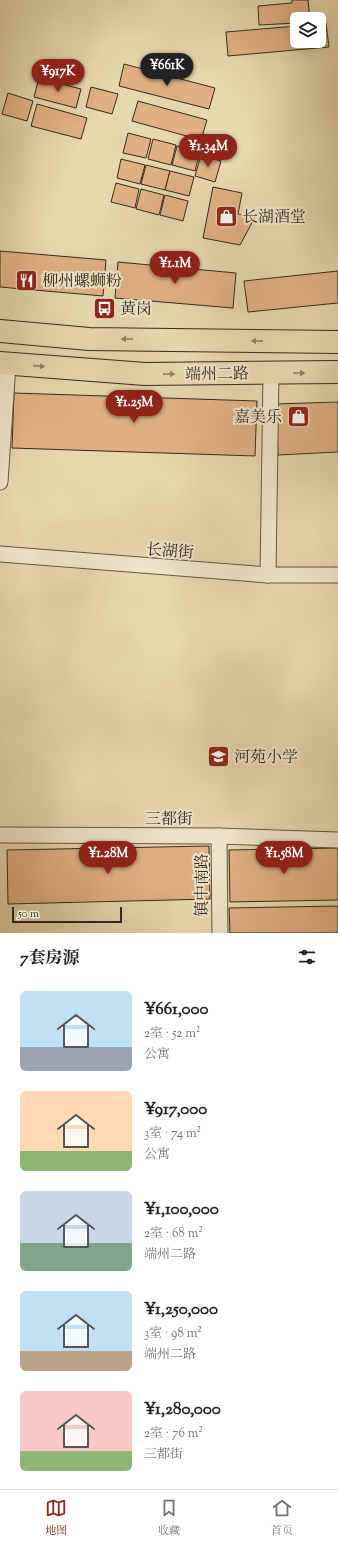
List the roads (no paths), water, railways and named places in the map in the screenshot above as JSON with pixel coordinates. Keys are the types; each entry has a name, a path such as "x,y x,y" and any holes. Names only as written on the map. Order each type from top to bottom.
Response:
{"main road":[{"name":"端州二路","path":"0,331 89,339 338,342"},
{"name":"端州二路","path":"4,363 145,374 338,372"}],"street":[{"path":"0,482 4,363"},
{"path":"268,575 271,373"},
{"name":"长湖街","path":"0,554 268,575 338,575"},
{"name":"三都街","path":"0,835 219,836 338,840"},
{"name":"镇中南路","path":"219,836 220,933"}],"place":[{"name":"长湖酒堂","path":"227,216"},
{"name":"柳州螺蛳粉","path":"27,280"},
{"name":"黄岗","path":"105,308"},
{"name":"嘉美乐","path":"298,416"},
{"name":"河苑小学","path":"219,756"}]}
